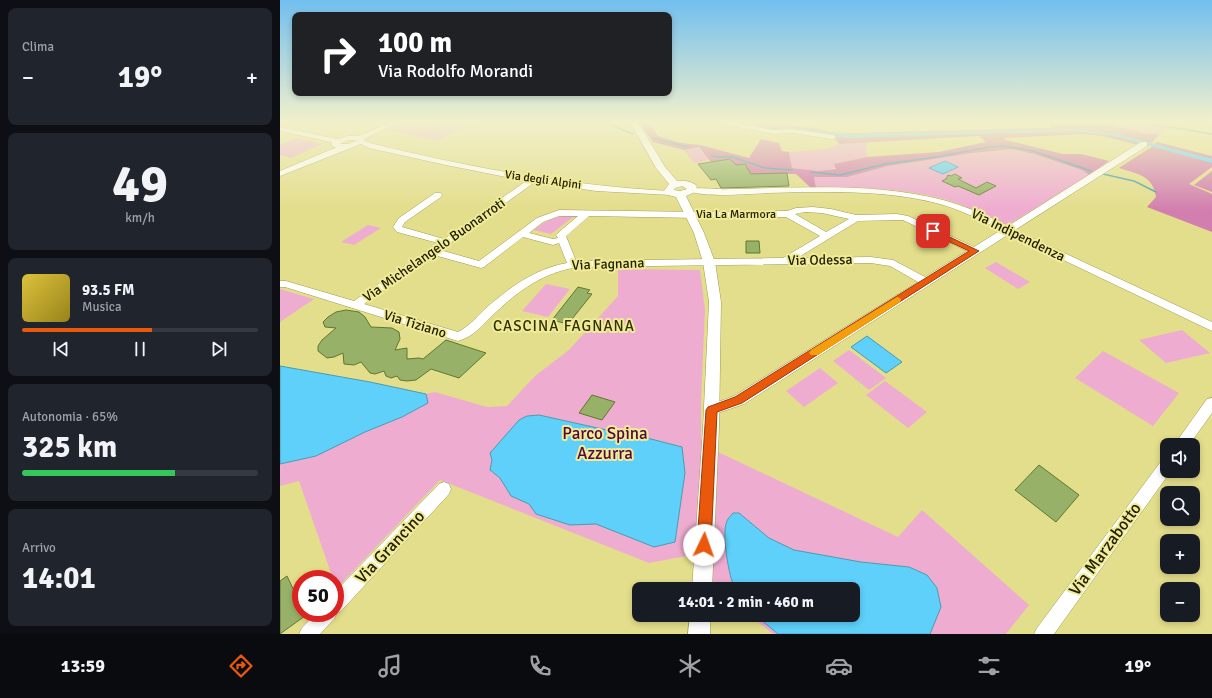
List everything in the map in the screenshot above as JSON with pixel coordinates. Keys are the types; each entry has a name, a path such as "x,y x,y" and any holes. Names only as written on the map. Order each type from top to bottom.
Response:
{"main road":[{"path":"652,152 699,233 709,262 715,302 712,410 702,582"},
{"path":"674,189 688,193 692,190"},
{"path":"699,634 700,622"}],"street":[{"path":"280,170 323,152"},
{"path":"280,174 326,152"},
{"name":"Via degli Alpini","path":"398,152 533,180 570,185 645,190 674,189"},
{"path":"712,410 739,400 1132,152"},
{"name":"Via Michelangelo Buonarroti","path":"355,306 533,180"},
{"name":"Via Indipendenza","path":"692,190 859,189 896,192 932,199 953,205 1008,230 1212,327"},
{"path":"438,195 402,220 397,227 400,230 445,242"},
{"path":"788,214 800,210 819,210 856,218 901,217 975,251"},
{"name":"Via La Marmora","path":"522,234 540,220 559,213 788,214 826,236"},
{"path":"572,264 561,235 587,213"},
{"path":"787,260 856,218"},
{"path":"431,251 481,265 522,234 553,242 562,240"},
{"name":"Via Odessa","path":"709,262 879,260 893,263 926,282"},
{"name":"Via Fagnana","path":"458,337 470,330 507,295 527,280 544,272 572,264 709,262"},
{"name":"Via Tiziano","path":"280,284 286,284 458,337"},
{"path":"1187,438 1212,404"},
{"name":"Via Marzabotto","path":"1043,634 1160,475"},
{"name":"Via Grancino","path":"344,595 444,489"},
{"path":"308,634 319,622"}],"green space":[{"path":"280,152 305,152 291,158 280,155"},
{"path":"685,152 703,152 710,160 694,163"},
{"path":"789,152 867,152 867,157 834,164 837,168 818,171 792,168"},
{"path":"1023,152 1082,170 1089,175 1008,225 995,221 957,203 922,194 870,188 816,188 814,177 847,177 888,166 973,153"},
{"path":"578,216 576,218 573,217 551,234 534,230 554,218"},
{"path":"368,225 381,228 354,245 341,242"},
{"path":"996,262 1030,282 1018,289 985,268"},
{"name":"Parco Spina Azzurra","path":"618,269 700,270 705,310 701,400 701,439 720,453 898,537 922,510 1029,605 1006,634 773,634 758,622 860,622 860,582 714,582 692,555 649,563 440,480 344,581 344,570 330,570 299,481 280,486 280,367 426,394 435,392 487,407 507,406 535,376 569,350 618,296"},
{"path":"546,284 570,289 548,317 522,311"},
{"path":"280,289 314,299 280,322"},
{"path":"1182,330 1210,353 1166,363 1139,340"},
{"path":"849,350 886,378 869,390 833,361"},
{"path":"1103,351 1179,393 1153,426 1075,378"},
{"path":"820,368 838,383 804,407 786,391"},
{"path":"885,381 927,412 908,428 866,395"}],"shaded area":[{"path":"703,152 725,152 749,158 753,152 789,152 792,168 818,171 836,169 834,164 867,157 941,152 987,152 888,166 847,177 814,177 816,188 811,188 796,174 751,174 736,165 730,159 711,162"},
{"path":"1023,152 1053,152 1063,154 1081,154 1109,161 1089,175 1082,170"},
{"path":"1144,152 1195,152 1212,156 1212,167 1189,184 1212,194 1212,232 1147,207 1156,197 1151,184 1143,176 1119,168"},
{"path":"1212,171 1212,192 1194,185"}],"water":[{"path":"945,161 958,167 943,174 929,168"},
{"path":"867,336 902,362 886,373 851,347"},
{"path":"280,366 370,382 426,394 428,403 402,417 365,432 316,456 280,464"},
{"path":"539,415 611,431 620,431 682,447 685,473 675,542 654,547 596,524 570,525 536,514 529,504 511,496 500,478 490,470 492,460 490,453 519,420 527,416"},
{"path":"733,513 739,513 769,538 794,550 861,562 909,567 927,575 937,588 941,607 930,634 778,634 763,622 860,622 860,582 733,582 728,566 725,544 725,527 728,519"}],"building":[{"path":"730,159 736,165 745,164 751,174 787,173 789,186 721,188 716,179 711,180 698,164"},
{"path":"955,174 962,178 958,179 976,188 987,182 996,186 979,195 942,181 946,179 948,175 951,176"},
{"path":"746,241 759,241 760,253 746,253"},
{"path":"578,287 590,290 587,293 592,294 572,319 568,318 564,323 552,320"},
{"path":"346,310 359,312 365,317 371,327 392,328 399,332 400,339 395,350 407,348 407,359 423,359 446,340 486,353 459,378 431,369 416,380 407,381 400,380 397,376 391,378 386,376 384,371 375,374 370,373 361,362 354,365 344,364 343,353 327,358 318,351 318,346 322,340 336,328 325,327 323,322 336,312"},
{"path":"592,395 615,402 602,420 579,413"},
{"path":"1039,465 1079,495 1056,522 1015,490"},
{"path":"287,576 292,587 292,622 297,622 280,634 280,581"}],"waterway":[{"path":"811,172 840,175 885,164 965,152"},
{"path":"1035,152 1091,171"},
{"path":"1177,152 1212,161"},
{"path":"711,155 717,157 732,157 765,168 792,170"},
{"path":"1103,174 1134,181 1156,192"}],"slow traffic":[{"path":"814,353 897,300"}],"district":[{"name":"CASCINA FAGNANA","path":"564,326"}],"route":[{"path":"704,545 712,410 739,400 975,251 933,231"}]}
